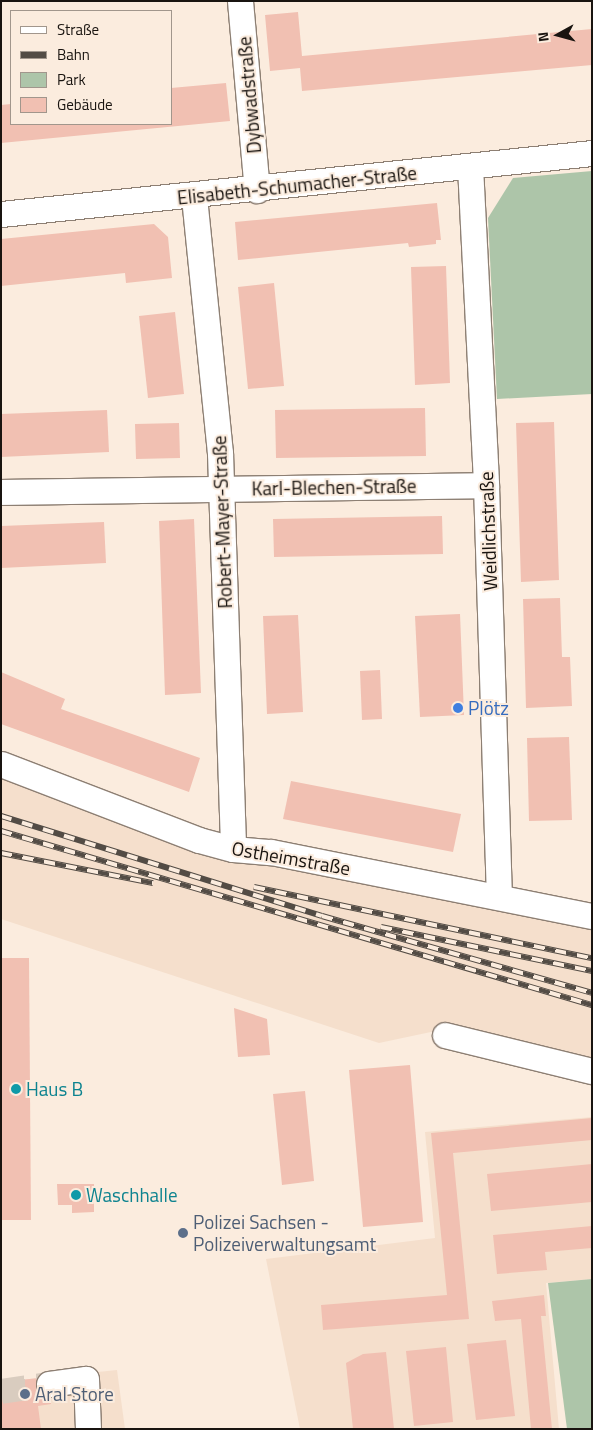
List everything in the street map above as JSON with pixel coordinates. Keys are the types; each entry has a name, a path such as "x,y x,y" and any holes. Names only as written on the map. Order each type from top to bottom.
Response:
{"street":[{"name":"Dybwadstraße","path":"240,1 257,190"},
{"name":"Elisabeth-Schumacher-Straße","path":"1,214 194,197 592,153"},
{"name":"Weidlichstraße","path":"470,166 486,485 498,897"},
{"name":"Robert-Mayer-Straße","path":"194,197 217,408 233,849"},
{"name":"Karl-Blechen-Straße","path":"1,492 486,485"},
{"name":"Ostheimstraße","path":"1,764 199,840 233,849 271,852 592,916"},
{"path":"445,1035 592,1071"},
{"path":"49,1384 86,1379 88,1429"}],"shaded area":[{"path":"1,778 185,847 226,858 592,928 592,1064 445,1029 379,1043 1,919"},
{"path":"592,1117 592,1279 546,1283 559,1429 300,1429 266,1259 435,1238 425,1132"},
{"path":"117,1370 125,1429 1,1429 1,1382"}],"green space":[{"path":"592,171 592,394 497,399 488,218 513,178"},
{"path":"592,1279 592,1429 567,1429 548,1283"}],"building":[{"path":"298,12 302,56 592,29 592,65 302,91 300,68 270,71 265,15"},
{"path":"226,83 230,121 1,143 1,105 10,104 10,125 172,125 172,88"},
{"path":"437,203 441,240 436,240 436,244 409,247 408,243 238,260 235,222"},
{"path":"154,224 168,237 172,278 126,283 125,273 1,286 1,239"},
{"path":"446,266 450,383 415,385 411,267"},
{"path":"274,283 284,386 248,389 238,287"},
{"path":"175,312 184,394 148,398 139,316"},
{"path":"425,408 426,456 276,458 275,410"},
{"path":"107,410 109,452 1,457 1,414"},
{"path":"554,422 559,580 521,582 516,423"},
{"path":"179,423 180,458 136,459 135,424"},
{"path":"442,516 443,554 274,557 273,519"},
{"path":"194,519 201,693 165,695 159,521"},
{"path":"104,522 106,563 1,568 1,526"},
{"path":"560,598 562,657 570,657 572,706 526,708 523,599"},
{"path":"460,614 464,715 420,717 415,616"},
{"path":"298,615 303,712 267,714 263,616"},
{"path":"380,670 382,719 362,720 360,671"},
{"path":"1,672 65,699 61,709 200,758 189,792 1,724"},
{"path":"569,737 572,820 529,821 527,738"},
{"path":"291,781 461,814 453,852 283,819"},
{"name":"Haus B","path":"1,958 29,958 31,1220 1,1220"},
{"path":"234,1008 267,1019 270,1055 238,1057"},
{"path":"410,1065 423,1222 363,1227 349,1070"},
{"path":"305,1091 314,1181 282,1185 273,1094"},
{"path":"592,1118 592,1140 453,1153 469,1319 323,1330 321,1305 447,1295 431,1133"},
{"path":"592,1164 592,1202 491,1211 487,1174"},
{"name":"Waschhalle","path":"57,1184 94,1184 94,1212 72,1213 72,1205 58,1205"},
{"path":"592,1226 592,1248 545,1252 547,1270 497,1274 493,1235"},
{"path":"544,1295 546,1316 541,1316 552,1429 531,1429 521,1319 495,1321 492,1301"},
{"path":"506,1340 515,1416 476,1420 467,1344"},
{"path":"446,1347 453,1422 414,1426 406,1351"},
{"path":"386,1352 394,1429 353,1429 346,1363 363,1354"},
{"name":"Aral Store","path":"48,1377 51,1404 38,1406 41,1429 1,1429 1,1382"}],"tunnel":[{"path":"1,1391 49,1384"}],"railway":[{"path":"1,816 322,916 592,993"},
{"path":"1,831 592,1005"},
{"path":"1,853 153,883"},
{"path":"254,887 592,958"},
{"path":"381,927 592,971"}],"place":[{"name":"Plötz","path":"458,708"},
{"name":"Haus B","path":"16,1089"},
{"name":"Waschhalle","path":"76,1195"},
{"name":"Polizei Sachsen - Polizeiverwaltungsamt","path":"183,1233"},
{"name":"Aral Store","path":"25,1394"}]}
